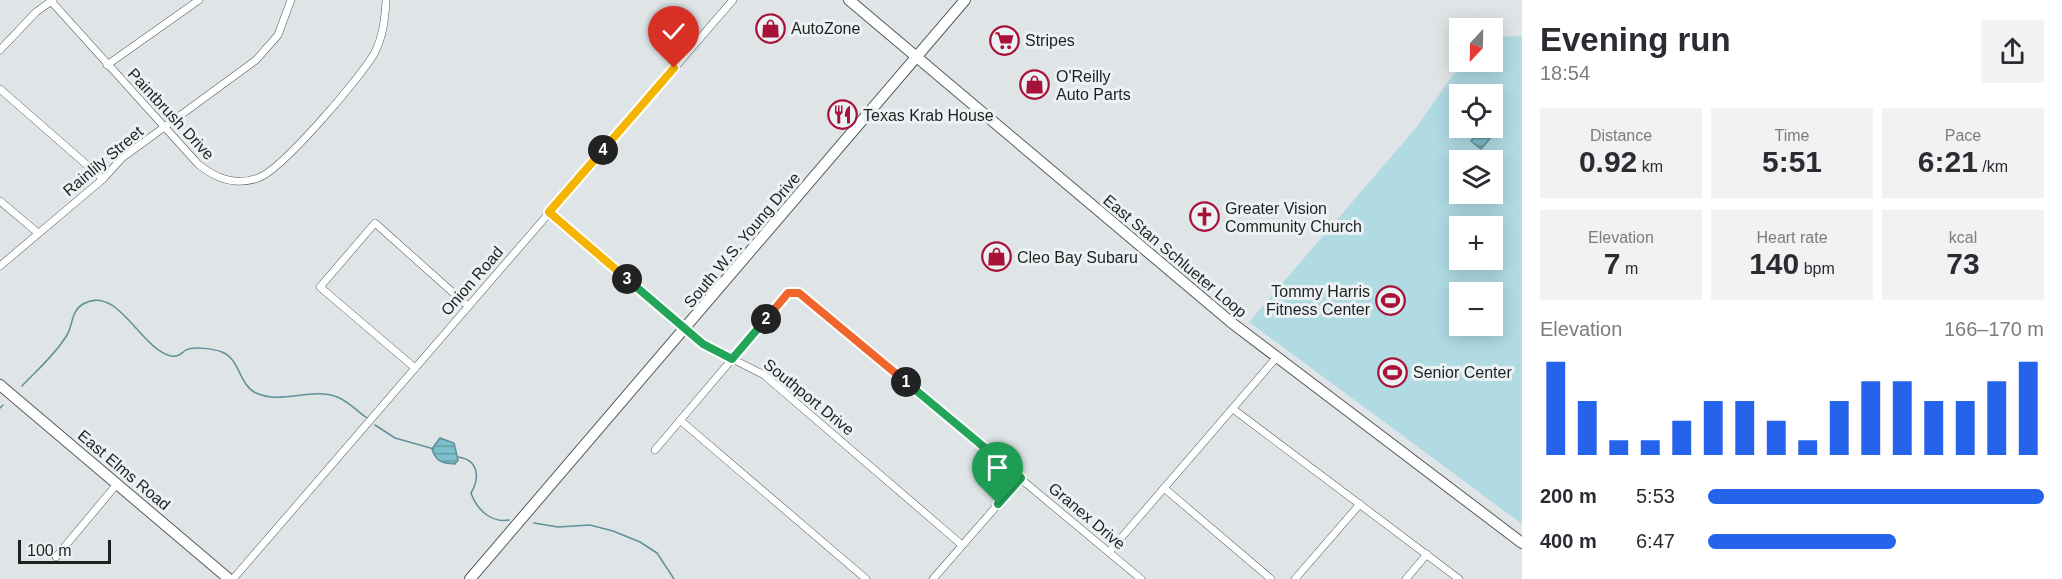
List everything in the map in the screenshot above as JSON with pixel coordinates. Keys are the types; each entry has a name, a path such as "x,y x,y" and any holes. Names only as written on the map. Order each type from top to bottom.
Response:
{"main road":[{"name":"East Stan Schlueter Loop","path":"849,0 1151,256 1276,358 1522,543"},
{"name":"South W.S. Young Drive","path":"470,579 686,330 965,0"},
{"name":"East Elms Road","path":"0,385 231,579"}],"street":[{"path":"0,50 25,22 51,0"},
{"name":"Paintbrush Drive","path":"51,0 164,129 198,164 223,179 247,181 273,170 312,129 374,54 383,31 386,0"},
{"path":"107,65 199,0"},
{"name":"Rainlily Street","path":"0,266 103,179 122,158 256,60 278,35 291,0"},
{"name":"Onion Road","path":"231,579 732,0"},
{"path":"0,89 103,179"},
{"path":"0,201 38,233"},
{"name":"Southport Drive","path":"549,212 686,330 710,348 764,375 962,545"},
{"path":"415,368 320,287 375,223 468,306"},
{"name":"Granex Drive","path":"732,359 788,293 795,291 1141,579"},
{"path":"1109,552 1276,358"},
{"path":"655,450 732,359"},
{"path":"1233,409 1460,579"},
{"path":"680,420 866,579"},
{"path":"933,579 1021,478"},
{"path":"56,557 117,484"},
{"path":"1164,488 1271,579"},
{"path":"1295,579 1360,504"},
{"path":"1406,579 1427,554"}],"shaded area":[{"path":"1522,36 1522,524 1249,322 1415,129 1456,72 1503,72 1503,37"},
{"path":"1474,138 1491,138 1481,149 1471,141"},
{"path":"440,438 454,443 458,460 455,464 443,462 435,457 432,449"}],"waterway":[{"path":"22,386 62,342 79,307 96,300 107,303 118,310 159,351 171,356 178,356 194,348 222,352 233,360 246,384 256,393 276,397 327,394 345,401 367,418"},
{"path":"0,408 3,405"},
{"path":"375,425 395,438 434,449"},
{"path":"458,457 470,462 476,470 476,481 471,493 481,510 496,519 509,520"},
{"path":"534,523 558,527 590,525 613,531 640,542 657,553 674,579"}],"place":[{"name":"AutoZone","path":"770,28"},
{"name":"Stripes","path":"1004,40"},
{"name":"O'Reilly Auto Parts","path":"1035,85"},
{"name":"Texas Krab House","path":"842,115"},
{"name":"Greater Vision Community Church","path":"1204,217"},
{"name":"Cleo Bay Subaru","path":"996,257"},
{"name":"Tommy Harris Fitness Center","path":"1391,300"},
{"name":"Senior Center","path":"1392,372"}],"route":[{"path":"674,68 549,212 703,344 732,359 788,293 795,291 799,293 1021,478 998,504"}]}
